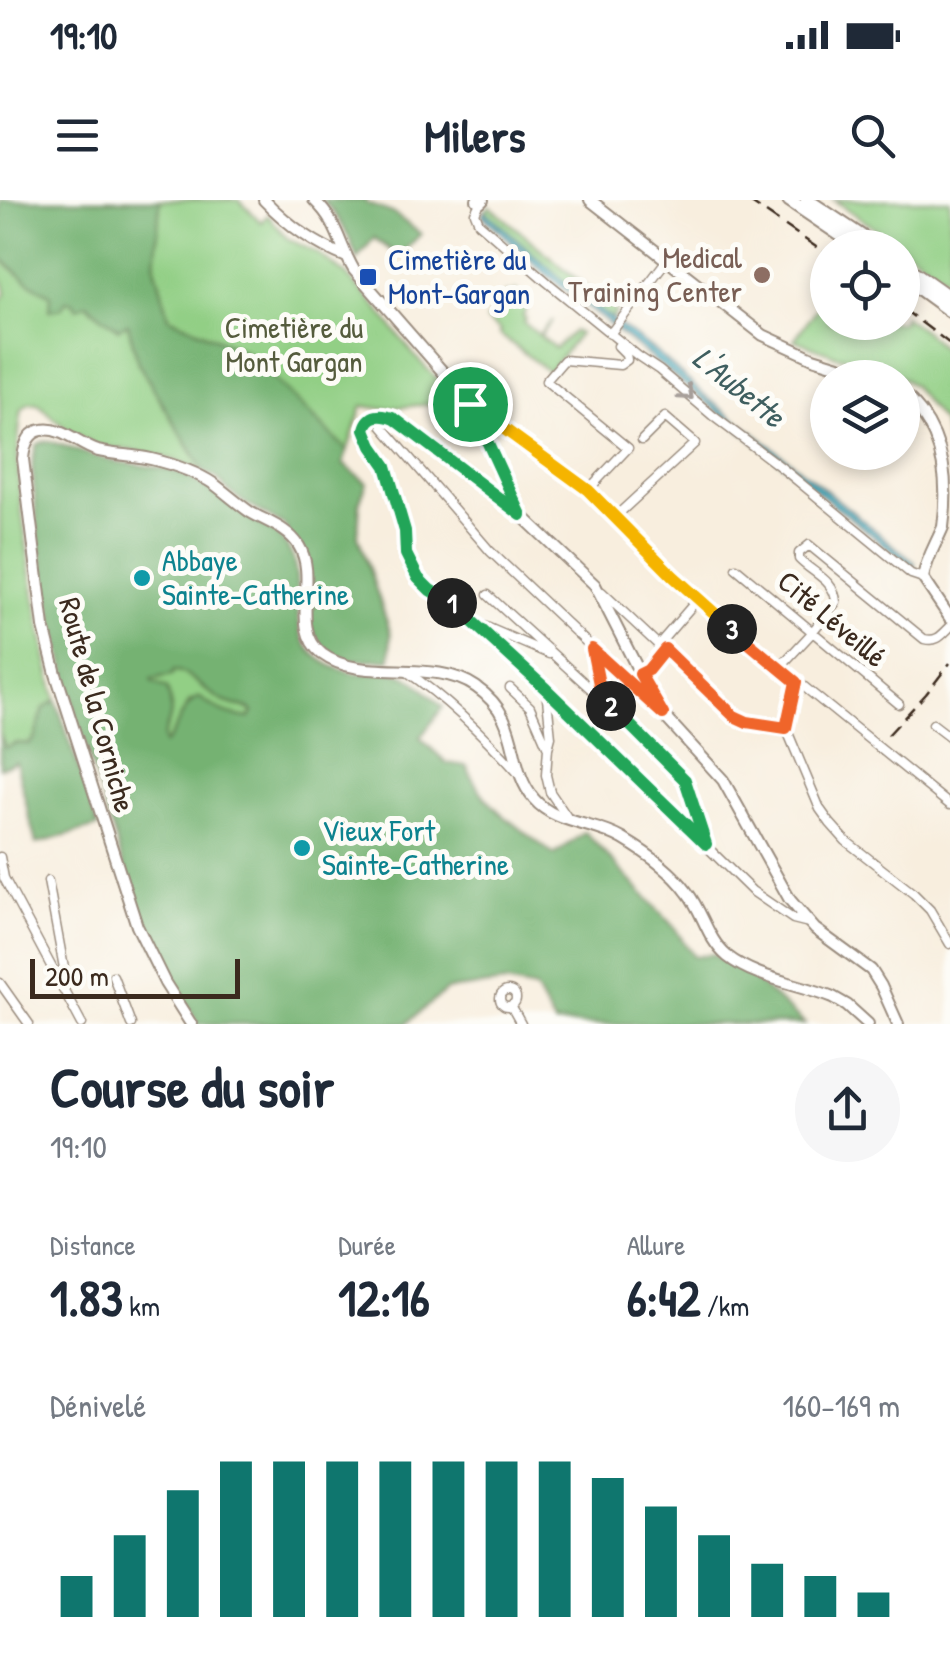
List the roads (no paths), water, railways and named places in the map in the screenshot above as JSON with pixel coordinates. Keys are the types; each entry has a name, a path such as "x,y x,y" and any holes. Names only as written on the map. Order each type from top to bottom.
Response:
{"highway":[{"path":"778,200 798,214 812,216"},
{"path":"790,200 833,230"},
{"path":"807,200 852,230"},
{"path":"920,277 950,298"},
{"path":"920,289 950,311"}],"street":[{"path":"264,200 291,225 327,250 346,257"},
{"path":"314,200 332,220 354,270 470,404 588,490 697,600 950,805"},
{"path":"590,200 763,335 820,360"},
{"path":"479,204 479,223 509,250 615,331 713,416 911,574 924,573"},
{"path":"313,240 328,238 333,232 332,220"},
{"path":"588,490 626,451 626,446 546,381 564,360 624,364 627,357 614,342 615,331 666,261"},
{"path":"470,404 521,515"},
{"path":"920,408 941,442 949,469 947,512 924,573"},
{"path":"380,415 384,426 490,551 663,714 722,780 782,890 809,923 871,970 898,1024"},
{"path":"786,728 734,716 521,515 395,419 380,415 370,418 365,429 386,466 405,531 406,554 418,578 475,622 752,891 792,920 809,923"},
{"path":"616,517 695,442 665,418 642,440"},
{"name":"Route de la Corniche","path":"191,1024 164,983 137,926 56,674 44,626 27,499 23,459 27,440 36,432 49,429 97,450 148,458 205,479 282,529 301,548 306,560 306,616 313,643 324,656 350,666 406,671"},
{"path":"779,668 836,602 830,584 799,559 799,553 809,545 924,639 938,639 950,627"},
{"name":"Cité Léveillé","path":"736,568 899,704"},
{"path":"924,573 950,618"},
{"path":"595,586 663,714"},
{"path":"488,595 685,780 706,844"},
{"path":"640,674 648,670 697,600"},
{"path":"475,622 554,656"},
{"path":"592,649 602,699"},
{"path":"406,671 457,678 488,697 508,726 522,777 538,804 569,820 621,838 671,876 688,893 718,947 733,960 833,997 868,1024"},
{"path":"406,671 442,696 484,734 522,777"},
{"path":"796,682 786,728 810,787 830,823 846,841 930,910 950,944"},
{"path":"510,688 530,707 548,748"},
{"path":"546,689 552,737 546,775 550,792 569,820"},
{"path":"933,724 950,737"},
{"path":"0,857 4,878 82,1024"},
{"path":"48,882 67,984 64,989"},
{"path":"113,976 131,1024"},
{"path":"0,984 29,1024"},
{"path":"512,1006 521,1024"}],"water":[{"path":"485,211 582,297 915,563 913,568 544,272 482,215"}],"railway":[{"path":"747,200 810,243"},
{"path":"920,322 950,344"},
{"path":"888,735 950,663"}],"place":[{"name":"Medical Training Center","path":"762,275"},
{"name":"Cimetière du Mont-Gargan","path":"368,277"},
{"name":"Abbaye Sainte-Catherine","path":"142,578"},
{"name":"Vieux Fort Sainte-Catherine","path":"302,848"}],"park label":[{"name":"Cimetière du Mont Gargan","path":"294,345"}],"water label":[{"name":"L'Aubette","path":"739,387"}]}
